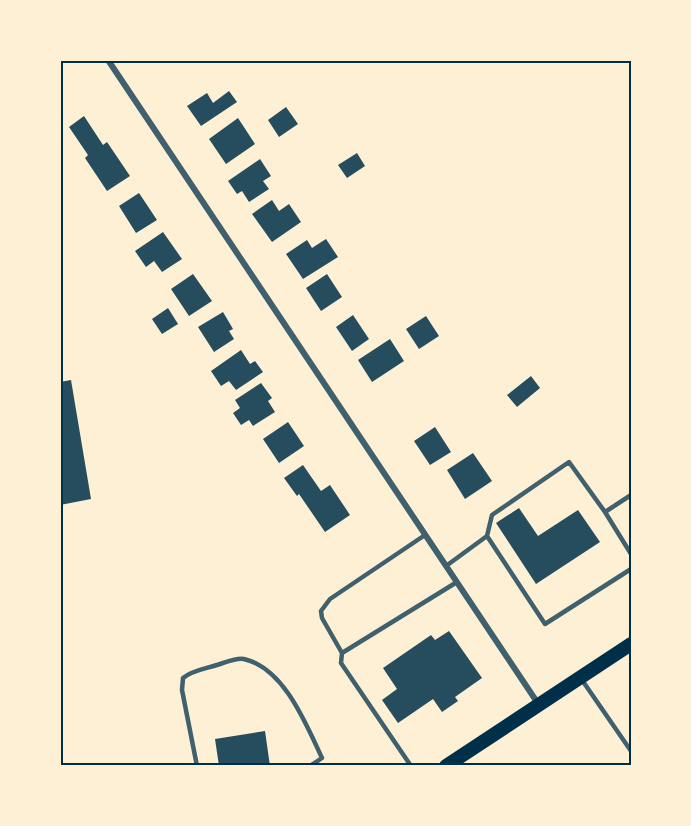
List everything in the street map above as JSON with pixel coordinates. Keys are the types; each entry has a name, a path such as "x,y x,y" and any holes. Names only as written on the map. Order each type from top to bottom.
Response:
{"main road":[{"path":"446,766 631,644"}],"street":[{"path":"108,60 539,705"}],"lane":[{"path":"446,566 487,536 492,515 569,462 605,512 631,554"},
{"path":"605,512 631,495"},
{"path":"411,766 341,663 342,653 322,618 321,611 330,599 425,535"},
{"path":"487,536 546,624 631,569"},
{"path":"342,653 457,582"},
{"path":"197,766 182,690 183,678 190,673 242,658 263,667 286,689 304,719 322,758 310,766"},
{"path":"580,678 631,751"}],"building":[{"path":"229,91 237,102 201,126 187,106 207,93 213,103"},
{"path":"286,107 298,124 279,137 268,120"},
{"path":"84,116 103,145 107,142 130,176 107,191 85,158 88,155 69,127"},
{"path":"238,118 255,144 226,164 209,139"},
{"path":"357,153 365,166 347,178 338,165"},
{"path":"260,159 271,176 263,181 269,189 249,202 242,191 237,194 228,181"},
{"path":"139,193 157,220 136,233 119,206"},
{"path":"272,200 279,211 289,204 301,222 272,242 252,214"},
{"path":"163,232 182,259 162,272 154,261 146,267 135,251"},
{"path":"326,239 338,257 303,279 286,254 307,240 312,248"},
{"path":"193,274 212,301 189,316 171,289"},
{"path":"327,274 342,297 321,311 306,288"},
{"path":"168,308 178,324 162,334 152,319"},
{"path":"223,312 233,329 229,331 234,339 214,352 198,327"},
{"path":"353,315 369,339 352,351 336,327"},
{"path":"426,316 439,336 419,349 406,329"},
{"path":"390,339 404,361 372,382 358,360"},
{"path":"241,350 250,364 255,361 263,372 236,390 229,381 221,386 211,371"},
{"path":"531,376 540,388 517,407 507,395"},
{"path":"71,380 91,499 60,505 60,382"},
{"path":"261,383 272,398 268,401 275,412 253,426 249,420 241,425 233,413 240,408 235,400"},
{"path":"288,422 304,446 279,463 263,439"},
{"path":"435,427 451,452 430,465 414,441"},
{"path":"473,453 492,481 465,499 447,470"},
{"path":"303,465 321,491 330,485 350,515 325,532 299,494 297,496 284,478"},
{"path":"519,508 538,536 578,510 600,542 536,584 496,523"},
{"path":"449,631 482,678 455,697 458,701 442,712 433,699 398,723 382,700 397,689 383,668 431,635 435,640"},
{"path":"265,731 270,766 219,766 215,739"}]}
